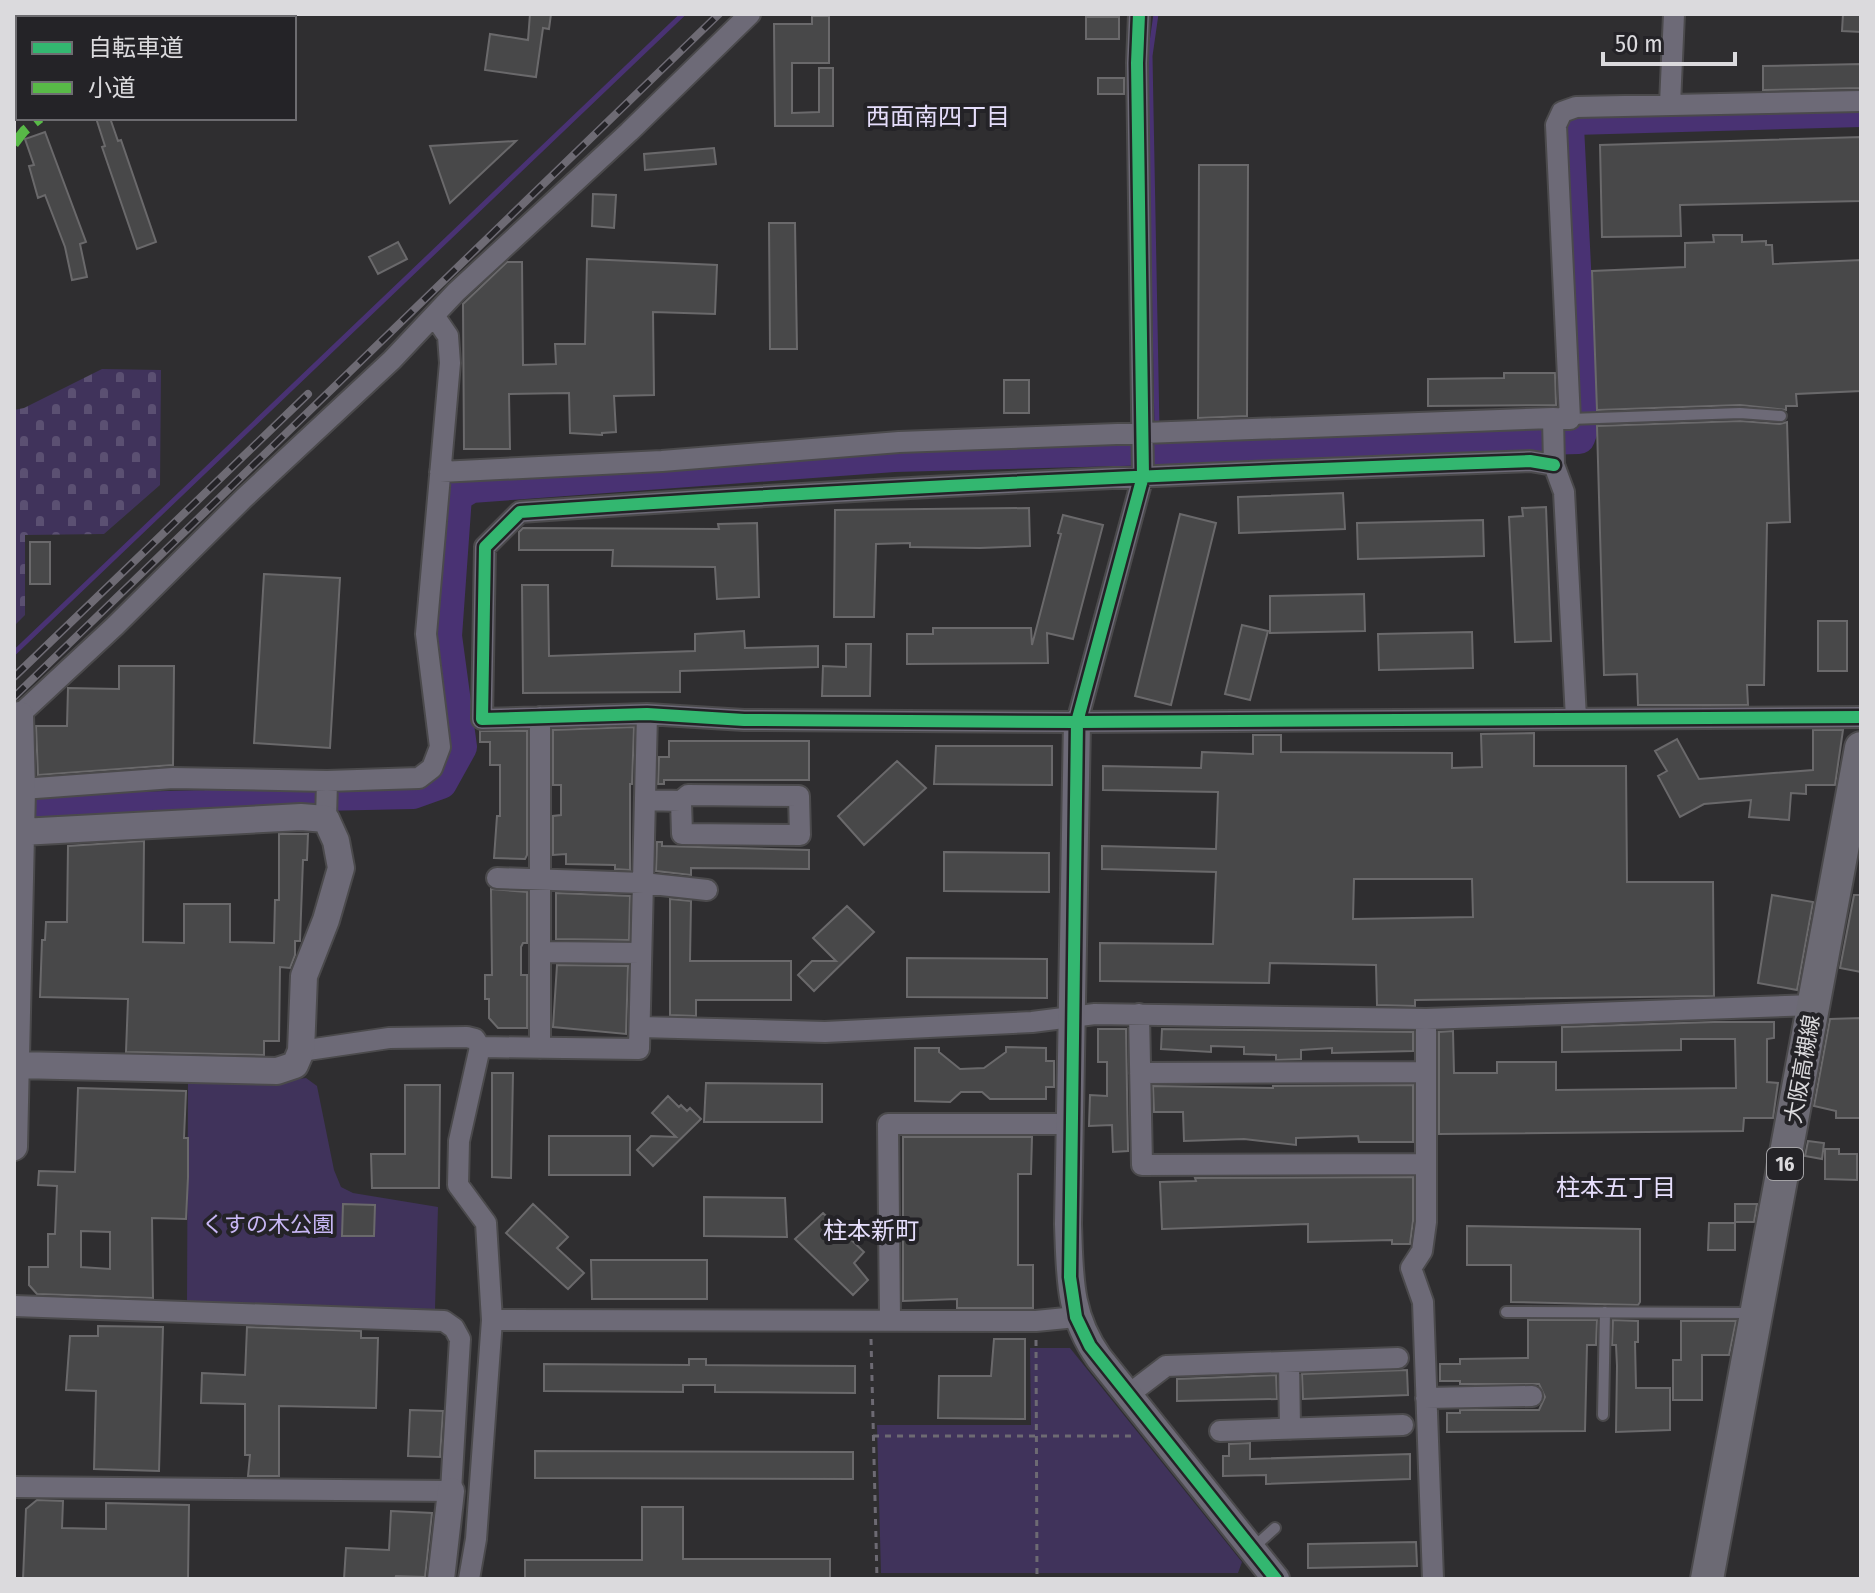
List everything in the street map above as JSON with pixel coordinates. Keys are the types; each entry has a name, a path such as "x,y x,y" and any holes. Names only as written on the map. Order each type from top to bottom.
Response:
{"main road":[{"name":"大阪高槻線","path":"1707,1579 1860,762"}],"street":[{"path":"14,1147 17,832 22,789 17,717 435,317 465,284 629,132 750,14"},
{"path":"1139,14 1137,63 1143,476 1077,722 1070,1277 1076,1317 1090,1346 1275,1579"},
{"path":"1670,104 1674,14"},
{"path":"1576,718 1564,492 1554,465 1561,418 1556,125 1562,112 1576,107 1861,101"},
{"path":"22,789 173,778 327,781 419,778 432,768 440,747 426,634 450,363 448,336 435,317"},
{"path":"440,472 662,461 899,442 1561,418"},
{"path":"1554,465 1516,462 1143,476 710,498 520,512 485,547 482,719 647,714 744,720 1077,722 1861,717"},
{"path":"480,1047 639,1049 647,714"},
{"path":"540,717 540,1048"},
{"path":"17,1065 277,1071 295,1065 301,1051 304,976 326,920 341,868 336,841 326,819 327,781"},
{"path":"645,800 681,801 688,795 799,796 800,835 682,834 681,801"},
{"path":"17,832 301,817 326,819"},
{"path":"497,878 643,883 707,890"},
{"path":"540,952 641,953"},
{"path":"640,1027 825,1032 1073,1018 1095,1014 1426,1019 1814,1005"},
{"path":"1139,1014 1142,1165 1424,1164"},
{"path":"1426,1019 1424,1238 1422,1251 1411,1268 1423,1302 1433,1579"},
{"path":"301,1051 389,1038 467,1037 475,1039 480,1047 459,1141 458,1185 486,1223 492,1320 476,1539 469,1579"},
{"path":"1140,1073 1426,1072"},
{"path":"881,1319 888,1124 1070,1124"},
{"path":"14,1306 444,1321 454,1328 460,1339 451,1491 441,1579"},
{"path":"492,1320 1036,1321 1076,1317"},
{"path":"1128,1395 1166,1366 1398,1358"},
{"path":"1289,1362 1290,1429"},
{"path":"1426,1398 1532,1396"},
{"path":"1220,1431 1403,1425"},
{"path":"14,1487 451,1491"}],"lane":[{"path":"1561,418 1740,413 1781,416"},
{"path":"1506,1312 1758,1313"},
{"path":"1603,1415 1605,1312"},
{"path":"1252,1549 1275,1528"}],"path":[{"path":"877,1579 873,1436 881,1319"},
{"path":"1036,1321 1037,1579"},
{"path":"873,1436 1161,1436"}],"green space":[{"path":"102,369 161,370 160,485 104,534 25,535 25,615 14,626 14,410 24,408"},
{"name":"くすの木公園","path":"306,1078 317,1086 334,1170 341,1187 353,1193 438,1207 435,1309 187,1303 188,1080 276,1082"},
{"path":"1030,1348 1070,1348 1242,1562 1238,1573 881,1573 877,1425 1031,1425"}],"building":[{"path":"530,14 551,14 549,29 543,28 536,77 485,70 490,34 528,40"},
{"path":"1843,14 1861,14 1861,32 1842,31"},
{"path":"812,16 829,16 829,63 792,63 792,113 819,112 819,68 833,68 833,126 775,126 774,24 812,24"},
{"path":"1086,17 1119,17 1119,39 1086,39"},
{"path":"1861,64 1861,88 1763,90 1763,66"},
{"path":"1098,78 1124,78 1124,94 1098,94"},
{"path":"97,120 111,120 118,141 121,140 156,242 137,249 102,147 105,146"},
{"path":"45,132 86,242 80,244 87,277 72,280 65,247 45,195 38,198 29,166 34,165 25,139"},
{"path":"1861,137 1861,201 1680,205 1681,236 1602,237 1600,145"},
{"path":"516,141 450,203 430,146"},
{"path":"714,148 716,164 645,170 644,154"},
{"path":"1199,165 1248,165 1247,416 1198,418"},
{"path":"593,194 616,195 614,228 592,226"},
{"path":"769,223 795,223 797,349 770,349"},
{"path":"1713,235 1742,235 1742,242 1766,241 1766,245 1772,245 1773,264 1861,260 1861,391 1796,394 1797,406 1786,406 1786,410 1740,405 1597,410 1592,271 1685,267 1685,243 1714,242"},
{"path":"398,242 407,259 378,274 369,257"},
{"path":"587,259 717,265 715,314 653,312 654,395 614,396 616,432 602,435 570,433 569,393 509,394 510,449 464,449 463,304 507,262 522,262 523,365 556,364 555,344 585,344"},
{"path":"1504,373 1555,373 1556,405 1428,406 1428,379 1504,378"},
{"path":"1004,380 1029,380 1029,413 1004,413"},
{"path":"1787,422 1790,522 1767,523 1764,685 1747,685 1748,705 1638,705 1637,674 1604,675 1597,426"},
{"path":"1343,493 1345,529 1239,533 1238,497"},
{"path":"1546,507 1551,641 1515,642 1509,517 1523,516 1522,508"},
{"path":"1029,508 1030,546 980,548 876,544 874,617 834,617 835,510"},
{"path":"1180,514 1216,523 1171,705 1135,696"},
{"path":"1063,515 1103,525 1073,639 1047,633 1048,663 907,664 907,634 933,634 933,628 1031,628 1032,645 1061,534 1058,533"},
{"path":"1483,520 1484,556 1358,559 1357,523"},
{"path":"757,523 759,597 717,599 715,567 612,566 613,550 519,550 519,532 523,528 719,529 718,524"},
{"path":"30,542 50,542 50,584 30,584"},
{"path":"264,574 340,578 330,748 254,743"},
{"path":"522,585 548,585 549,656 695,651 695,634 744,631 745,648 818,646 818,667 680,671 680,692 523,693"},
{"path":"1364,594 1365,631 1270,633 1270,596"},
{"path":"1818,621 1847,621 1847,671 1818,671"},
{"path":"1242,625 1268,631 1250,700 1225,694"},
{"path":"1472,632 1473,668 1379,670 1378,634"},
{"path":"846,644 871,644 870,696 822,696 823,666 846,667"},
{"path":"119,666 174,666 173,765 38,775 36,726 67,726 68,688 119,689"},
{"path":"634,727 630,784 630,870 615,869 615,865 566,864 566,854 553,855 553,816 561,815 561,785 553,785 553,730"},
{"path":"1813,730 1843,730 1835,785 1806,785 1806,794 1791,793 1789,820 1749,817 1751,800 1704,804 1680,817 1658,776 1667,771 1655,751 1677,739 1699,779 1813,770"},
{"path":"480,731 527,731 525,859 494,858 497,816 500,816 500,765 490,765 490,742 480,742"},
{"path":"1534,733 1534,766 1626,766 1627,882 1713,882 1714,996 1415,1000 1415,1006 1377,1005 1376,965 1270,963 1269,983 1100,981 1100,943 1213,944 1216,872 1102,869 1102,846 1216,849 1218,792 1103,790 1103,766 1201,768 1202,752 1253,754 1253,735 1281,735 1281,752 1452,753 1452,768 1482,767 1481,734","holes":["1354,879 1472,879 1473,917 1353,919"]},
{"path":"669,741 809,741 809,780 664,780 664,784 658,784 659,757 669,757"},
{"path":"936,746 1052,746 1052,785 934,784"},
{"path":"897,761 926,788 864,845 838,816"},
{"path":"279,834 308,834 307,860 303,860 300,941 295,941 295,955 290,968 280,967 279,1041 264,1041 264,1055 126,1052 128,999 40,997 42,940 45,940 46,922 67,922 68,846 144,841 143,942 184,943 184,904 230,904 230,942 274,943 275,900 279,900"},
{"path":"657,842 662,842 662,846 809,850 809,869 691,868 691,875 656,871"},
{"path":"944,852 1049,853 1049,892 944,891"},
{"path":"491,889 527,892 527,943 521,947 521,975 527,975 527,1028 498,1028 489,1018 485,975 492,975"},
{"path":"556,893 630,896 629,940 556,939"},
{"path":"1772,895 1813,902 1797,990 1758,983"},
{"path":"1854,895 1861,895 1861,972 1840,968"},
{"path":"670,899 691,901 690,961 791,961 791,1000 696,1000 696,1016 670,1015"},
{"path":"847,906 874,932 814,991 798,975 812,961 836,961 813,938"},
{"path":"907,958 1047,959 1047,998 907,997"},
{"path":"557,965 628,966 626,1034 553,1027"},
{"path":"1861,1018 1861,1118 1836,1118 1836,1111 1814,1106 1830,1019"},
{"path":"1774,1022 1774,1038 1767,1039 1767,1082 1778,1083 1773,1118 1744,1118 1743,1131 1439,1134 1439,1032 1453,1031 1454,1073 1497,1073 1497,1062 1556,1062 1556,1090 1736,1088 1735,1039 1681,1039 1681,1050 1562,1052 1562,1027"},
{"path":"1098,1029 1126,1029 1128,1151 1113,1152 1112,1125 1089,1126 1090,1095 1107,1096 1107,1062 1098,1062"},
{"path":"1162,1029 1413,1032 1413,1051 1332,1053 1332,1048 1301,1050 1301,1059 1276,1060 1276,1055 1244,1054 1244,1047 1211,1046 1211,1052 1161,1049"},
{"path":"1006,1047 1046,1048 1046,1061 1054,1061 1054,1087 1046,1087 1046,1099 990,1099 982,1092 961,1092 950,1102 915,1101 915,1048 939,1048 939,1052 960,1069 984,1068 1006,1052"},
{"path":"492,1073 513,1073 511,1178 492,1177"},
{"path":"706,1083 822,1084 822,1122 704,1122"},
{"path":"405,1085 440,1085 439,1188 372,1188 371,1154 405,1154"},
{"path":"1413,1085 1413,1142 1359,1142 1358,1136 1296,1138 1296,1145 1244,1139 1184,1141 1183,1112 1154,1112 1153,1086 1273,1088"},
{"path":"78,1088 186,1091 186,1219 152,1218 153,1298 37,1294 29,1285 29,1267 48,1267 48,1234 55,1234 57,1186 38,1185 39,1171 75,1172","holes":["81,1231 110,1232 110,1269 81,1267"]},
{"path":"668,1096 679,1107 681,1105 687,1111 690,1108 701,1119 653,1166 637,1150 651,1136 676,1137 652,1113"},
{"path":"549,1136 630,1136 630,1175 549,1175"},
{"path":"903,1137 1032,1137 1031,1174 1018,1174 1018,1265 1033,1265 1033,1308 957,1308 957,1299 903,1301"},
{"path":"1808,1141 1824,1143 1822,1159 1805,1156"},
{"path":"1825,1149 1839,1149 1839,1154 1857,1154 1857,1180 1825,1179"},
{"path":"1413,1177 1410,1244 1392,1244 1392,1240 1308,1242 1308,1224 1162,1229 1160,1182 1196,1181 1195,1178"},
{"path":"704,1197 785,1198 787,1237 704,1236"},
{"path":"343,1204 375,1205 374,1236 342,1236"},
{"path":"533,1204 568,1237 557,1248 584,1273 568,1289 506,1233"},
{"path":"1735,1204 1757,1204 1754,1222 1735,1222"},
{"path":"823,1213 864,1252 854,1263 868,1280 853,1295 795,1239"},
{"path":"1709,1223 1735,1223 1735,1250 1708,1250"},
{"path":"1467,1226 1640,1229 1640,1302 1638,1305 1511,1302 1511,1265 1467,1265"},
{"path":"591,1260 707,1260 707,1299 592,1299"},
{"path":"1528,1320 1597,1320 1596,1345 1587,1345 1585,1431 1447,1432 1447,1413 1460,1413 1460,1410 1539,1410 1545,1397 1539,1384 1440,1381 1440,1364 1460,1364 1460,1359 1528,1358"},
{"path":"1613,1320 1638,1321 1636,1388 1670,1388 1670,1430 1616,1432 1617,1366 1616,1345 1612,1345"},
{"path":"1681,1321 1736,1321 1729,1355 1702,1355 1702,1400 1673,1400 1673,1360 1681,1360"},
{"path":"98,1326 163,1327 159,1471 94,1469 96,1391 66,1390 70,1336 98,1336"},
{"path":"247,1327 361,1331 361,1338 378,1338 376,1408 279,1406 279,1476 248,1476 250,1455 245,1455 245,1404 201,1403 202,1373 245,1375"},
{"path":"994,1339 1025,1339 1025,1419 938,1418 939,1376 991,1376"},
{"path":"689,1359 706,1359 706,1365 855,1366 855,1393 715,1392 715,1385 683,1385 683,1392 544,1391 544,1364 689,1365"},
{"path":"1407,1370 1408,1395 1303,1399 1302,1374"},
{"path":"1276,1375 1277,1399 1177,1401 1177,1379"},
{"path":"410,1410 443,1411 440,1457 408,1456"},
{"path":"1250,1443 1250,1459 1410,1454 1410,1479 1266,1484 1266,1475 1223,1476 1223,1456 1229,1456 1229,1444"},
{"path":"535,1451 853,1452 853,1479 535,1478"},
{"path":"37,1500 63,1501 62,1528 106,1529 106,1503 189,1505 188,1579 23,1579 26,1509"},
{"path":"642,1507 683,1507 683,1559 830,1559 830,1579 525,1579 525,1560 642,1560"},
{"path":"391,1511 432,1513 425,1577 344,1579 346,1548 389,1550"},
{"path":"1416,1542 1417,1566 1308,1568 1308,1544"}],"waterway":[{"path":"14,653 683,14"},
{"path":"1156,14 1150,56 1157,429"},
{"path":"14,811 206,806 319,795 413,793 441,783 461,747 446,636 456,496 471,487 894,456 1579,438 1583,427 1568,126 1574,119 1861,111"},
{"path":"1157,439 1157,450"}],"railway":[{"path":"14,697 719,14"},
{"path":"14,677 308,394"}],"marked path":[{"path":"14,144 38,120"}],"cycle path":[{"path":"1139,14 1137,63 1143,476 1077,722 1070,1277 1076,1317 1090,1346 1276,1579"},
{"path":"1554,465 1530,461 1151,476 898,488 520,512 485,547 482,719 647,714 744,720 1077,722 1861,717"}],"district":[{"name":"西面南四丁目","path":"938,117"},
{"name":"柱本五丁目","path":"1616,1188"},
{"name":"柱本新町","path":"871,1231"}]}
